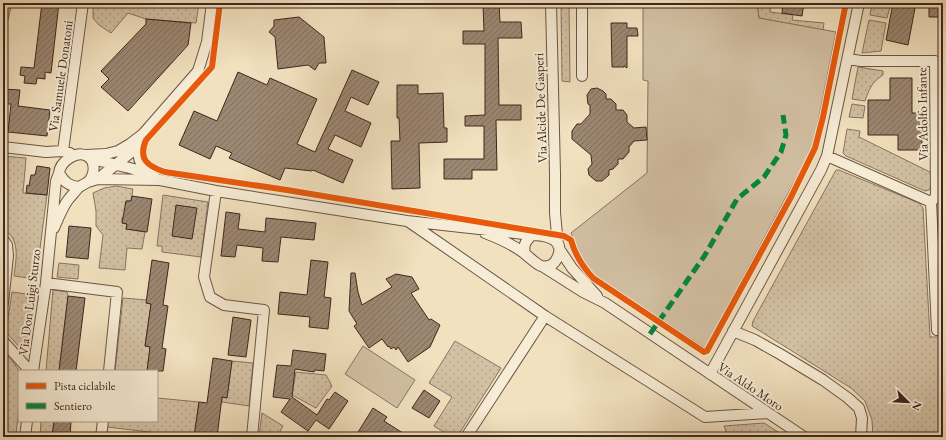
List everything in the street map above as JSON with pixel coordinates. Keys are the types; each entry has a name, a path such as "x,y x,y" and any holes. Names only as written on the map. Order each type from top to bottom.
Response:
{"street":[{"name":"Via Samuele Donatoni","path":"63,152 83,3"},
{"path":"46,152 59,161 60,169 66,184 79,187 93,181 130,153 198,71 207,42 212,3"},
{"name":"Via Alcide De Gasperi","path":"551,3 555,213 559,247"},
{"path":"582,3 582,76"},
{"path":"710,374 821,170 827,156 859,3"},
{"name":"Via Adolfo Infante","path":"848,59 861,61 935,61 936,197 931,202 937,330"},
{"path":"60,169 67,160 118,151 141,138"},
{"path":"141,138 138,156 142,165 150,174"},
{"path":"3,147 46,152 63,152 150,174 160,180"},
{"path":"827,156 931,202"},
{"path":"86,157 94,168 93,181"},
{"name":"Via Don Luigi Sturzo","path":"33,370 46,283 56,181 60,169"},
{"path":"93,181 160,180 216,191 407,221 475,230 537,235 554,240 559,247 559,256 554,263 548,266 542,266 525,253 505,241 475,230"},
{"name":"Via Don Luigi Sturzo","path":"50,237 68,201 79,187"},
{"path":"216,191 204,276 210,298 224,305 264,310 252,437"},
{"name":"Via Alcide De Gasperi","path":"537,235 549,227 555,213"},
{"path":"407,221 545,316 705,417 766,413"},
{"path":"525,253 524,246 526,240 537,235"},
{"path":"3,239 7,245 8,256 3,303"},
{"name":"Via Aldo Moro","path":"559,247 572,268 604,303"},
{"name":"Via Aldo Moro","path":"542,266 583,292 604,303 766,413 804,437"},
{"path":"46,283 117,292 109,370"},
{"path":"466,437 545,316"},
{"path":"733,331 755,340 780,354 823,380 848,398 859,408 862,418 861,437"},
{"path":"3,341 29,370"},
{"path":"25,437 27,422"},
{"path":"102,437 103,422"}],"shaded area":[{"path":"3,3 12,3 8,20 3,19"},
{"path":"93,3 199,3 196,23 146,19 128,13 111,33 99,25 93,18"},
{"path":"561,3 569,3 570,82 562,81"},
{"path":"643,3 757,3 759,18 836,32 813,147 705,348 595,276 582,260 571,233 647,173 648,81 643,80"},
{"path":"757,3 771,3 770,12 793,15 792,20 824,23 823,30 759,18"},
{"path":"872,3 890,7 887,18 870,15"},
{"path":"869,20 886,23 881,51 862,53"},
{"path":"858,67 883,71 883,75 871,86 865,101 852,99"},
{"path":"852,104 865,106 863,118 849,117"},
{"path":"847,129 860,131 859,137 930,172 932,184 929,190 925,191 846,156 843,153"},
{"path":"3,156 26,158 23,193 47,195 36,279 14,276 16,256 15,244 9,233 3,229"},
{"path":"836,170 919,203 923,208 930,337 943,337 943,437 873,437 872,420 865,401 851,388 752,326 753,321"},
{"path":"116,186 133,189 131,201 126,201 125,205 129,205 127,219 122,218 122,223 127,224 126,229 145,232 142,249 127,248 125,270 99,268 103,235 96,226 96,211 93,193 104,188"},
{"path":"163,195 208,202 201,257 162,252 162,246 157,246"},
{"path":"59,263 79,265 78,279 57,277"},
{"path":"53,290 67,292 68,296 59,370 46,370"},
{"path":"12,292 34,295 27,345 24,349 21,349 6,332"},
{"path":"123,298 147,300 147,303 151,304 145,346 150,347 147,370 115,370"},
{"path":"455,341 501,368 457,437 452,437 434,426 452,397 429,383"},
{"path":"363,346 415,380 397,408 345,374"},
{"path":"3,351 18,370 16,437 3,437"},
{"path":"232,361 253,363 249,406 222,402 222,397 227,398"},
{"path":"296,372 326,375 332,386 316,408 292,395"},
{"path":"158,398 199,402 194,437 166,437 166,434 107,427 108,422 158,422"},
{"path":"262,413 283,426 277,437 259,437"},
{"path":"41,422 54,422 52,437 40,437"},
{"path":"764,423 786,437 728,437 724,426"}],"building":[{"path":"42,3 59,3 51,73 45,72 45,79 37,78 36,84 24,83 25,76 20,75 21,67 34,68"},
{"path":"483,3 499,3 500,22 521,22 522,38 498,38 499,105 521,105 521,120 496,120 497,170 472,170 472,179 444,179 444,159 484,159 484,126 465,126 465,116 485,115 485,44 463,44 463,31 484,31"},
{"path":"783,3 804,3 802,16 782,13"},
{"path":"893,3 916,3 908,45 886,40"},
{"path":"929,3 943,3 943,17 929,17"},
{"path":"299,17 324,37 326,63 319,63 315,70 308,65 278,69 275,37 269,32 274,26 274,20"},
{"path":"146,19 191,23 188,45 128,111 101,87 109,79 101,71 146,24"},
{"path":"611,23 627,23 627,28 637,28 638,36 627,36 627,68 624,66 612,67"},
{"path":"352,70 379,82 368,105 351,97 345,111 371,123 361,147 335,135 328,149 353,160 343,183 313,170 285,168 280,180 229,158 232,153 216,146 210,159 179,145 194,111 217,121 238,72 267,85 270,78 317,99 297,144 315,152"},
{"path":"890,78 912,78 912,113 922,113 922,150 898,150 898,135 868,135 868,100 890,100"},
{"path":"397,85 418,85 418,94 443,93 444,128 447,128 447,142 419,143 420,188 392,189 391,141 400,141 399,118 397,118"},
{"path":"597,88 606,94 606,99 611,99 616,104 616,110 623,110 627,115 627,122 634,128 646,127 647,140 634,141 629,147 629,152 623,159 618,159 618,164 613,169 609,170 609,175 602,181 596,181 589,175 588,169 592,164 591,155 572,139 572,131 577,124 581,124 590,114 590,105 588,104 587,95 591,89"},
{"path":"3,89 20,90 18,106 50,110 47,136 8,132 11,104 3,104"},
{"path":"37,166 50,168 47,195 26,193 31,175 35,175"},
{"path":"132,196 152,199 147,232 126,229 127,224 122,223 126,201 131,201"},
{"path":"176,205 197,208 192,239 172,236"},
{"path":"226,212 240,214 238,229 265,232 266,218 316,223 314,240 281,237 278,262 262,261 263,248 237,245 235,257 221,256"},
{"path":"69,226 91,228 88,259 66,257"},
{"path":"152,260 169,263 163,305 168,306 162,348 166,349 163,371 147,370 150,347 145,346 151,304 146,303"},
{"path":"311,260 328,262 324,297 331,298 328,329 309,327 310,317 278,314 280,292 307,295"},
{"path":"351,273 355,273 362,305 392,287 386,279 396,274 412,277 419,289 411,293 429,320 431,319 440,325 430,347 408,362 398,347 396,350 394,347 391,349 382,339 369,348 354,326 357,324 349,311"},
{"path":"68,296 85,298 76,370 59,370"},
{"path":"233,317 251,320 246,357 228,355"},
{"path":"293,350 326,354 324,371 315,370 314,372 295,369 292,397 317,415 327,399 329,400 335,392 348,401 329,429 316,420 308,431 281,412 290,399 273,397 277,365 291,366"},
{"path":"213,358 232,361 227,398 222,397 217,437 194,437 199,402 207,403"},
{"path":"424,390 440,401 429,418 412,408"},
{"path":"373,408 387,417 384,421 409,437 379,437 374,434 372,437 355,437"},
{"path":"54,422 71,422 70,437 52,437"}],"marked path":[{"path":"650,334 705,255 737,199 764,177 781,152 786,135 783,115"}],"cycle path":[{"path":"220,3 212,67 146,140 143,152 144,157 153,167 165,172 287,190 564,236 571,240 579,260 593,278 704,352 707,351 791,197 815,148 823,117 846,3"}]}
